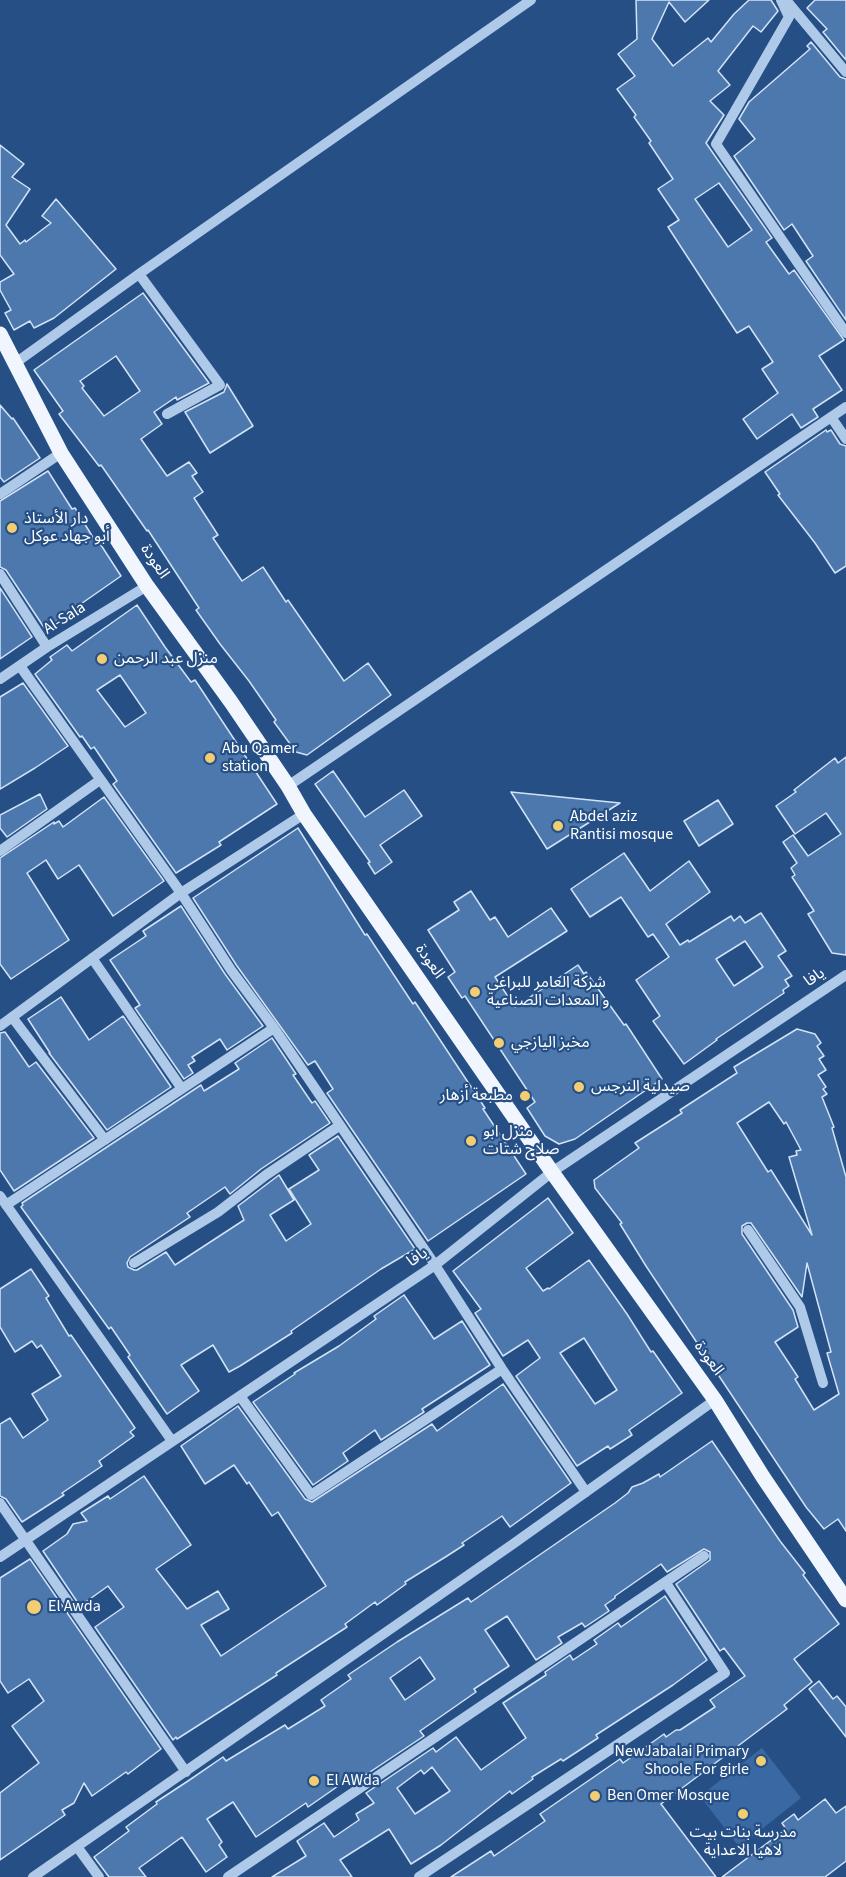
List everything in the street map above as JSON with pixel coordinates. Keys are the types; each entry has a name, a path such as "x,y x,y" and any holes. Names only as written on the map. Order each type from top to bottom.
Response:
{"main road":[{"name":"العودة","path":"0,334 61,453 147,586 231,702 288,786 304,814 552,1172 715,1400 763,1477 846,1600"}],"street":[{"path":"14,364 531,0"},
{"path":"781,0 789,17 716,144 846,333"},
{"path":"786,0 846,72"},
{"path":"139,274 220,385 167,414"},
{"path":"288,786 846,407"},
{"path":"831,417 846,439"},
{"path":"0,494 61,453"},
{"path":"0,574 47,647"},
{"name":"Al-Sala","path":"0,679 47,647 147,586"},
{"path":"20,666 182,893 231,970 274,1028 586,1492"},
{"path":"0,851 100,780"},
{"path":"0,1026 182,893 304,814"},
{"path":"93,958 182,1089"},
{"name":"يافا","path":"0,1557 435,1265 552,1172 846,975"},
{"path":"12,1017 105,1140"},
{"path":"172,1441 3,1201 105,1140 274,1028"},
{"path":"134,1263 218,1212 266,1175 339,1126"},
{"path":"748,1230 800,1307 823,1383"},
{"path":"240,1396 311,1495 502,1370"},
{"path":"33,1877 78,1848 715,1400"},
{"path":"0,1503 186,1772"},
{"path":"228,1877 704,1556"},
{"path":"419,1877 725,1673 666,1582"},
{"path":"78,1848 99,1877"}],"shaded area":[{"path":"762,1748 801,1798 739,1847 700,1796"}],"building":[{"path":"636,0 709,0 685,22 669,2 652,39 673,66 708,38 711,42 749,0 771,0 778,11 761,32 753,26 718,71 730,85 710,101 724,115 706,143 772,238 766,242 789,274 794,270 844,340 819,356 842,390 813,409 818,417 801,428 792,414 757,439 743,419 778,393 762,369 773,362 749,326 737,333 668,227 679,220 658,189 673,179 649,143 651,141 634,117 636,115 617,89 635,76 618,54 637,39","holes":["719,183 752,230 728,247 695,199"]},
{"path":"815,0 846,0 846,60 823,32 827,29 807,8"},
{"path":"811,42 840,77 846,79 846,320 806,261 813,256 792,224 784,230 734,156 755,139 739,119 749,102 810,49 807,46"},
{"path":"0,145 24,164 12,177 30,189 6,225 20,244 51,223 42,216 56,199 116,269 54,318 34,328 30,321 14,330 5,313 11,310 0,290 0,282 14,274 0,255"},
{"path":"143,293 209,383 177,400 176,397 154,412 162,424 141,439 167,476 189,462 197,473 192,476 203,492 194,498 218,535 213,538 242,581 263,567 344,681 368,663 391,695 307,755 296,752 249,681 196,610 199,608 148,530 101,465 99,466 59,414 63,411 34,370","holes":["116,356 140,391 104,416 82,388 84,386 80,381"]},
{"path":"227,384 253,426 210,453 185,412 224,392"},
{"path":"0,405 13,418 40,458 4,482 0,477"},
{"path":"826,430 827,432 831,430 840,444 846,446 846,566 835,573 778,495 780,494 765,472"},
{"path":"48,471 72,509 75,508 97,544 99,542 121,576 45,629 6,570 0,567 0,501"},
{"path":"0,588 32,637 0,659"},
{"path":"137,605 191,682 195,680 277,804 219,842 221,845 176,873 113,784 117,781 94,747 91,749 82,736 80,737 35,674 52,660 50,657 67,645 72,651","holes":["120,675 146,713 125,727 97,690"]},
{"path":"23,683 68,746 0,789 0,697"},
{"path":"846,757 846,955 832,953 808,914 814,911 792,877 795,875 791,868 797,863 783,842 793,835 808,856 841,834 826,813 795,834 776,806 835,758 838,763"},
{"path":"333,771 365,817 404,790 422,816 380,845 392,862 375,874 368,863 370,862 315,784"},
{"name":"Abdel aziz Rantisi mosque","path":"511,792 620,803 547,849"},
{"path":"40,794 47,809 7,837 0,828 0,815"},
{"path":"104,797 164,881 113,916 79,865 58,879 46,860 27,873 69,940 11,979 0,964 0,858 54,822 54,824 59,821 63,827"},
{"path":"718,800 733,824 699,846 684,821"},
{"path":"298,828 365,935 367,934 413,1004 415,1002 526,1174 428,1241 327,1093 333,1089 315,1061 308,1065 237,966 193,898"},
{"path":"624,853 650,891 689,861 710,892 666,924 680,945 688,940 689,942 731,916 734,921 740,916 745,923 761,913 786,951 778,956 792,976 785,980 789,986 783,990 784,993 716,1039 684,1064 653,1021 660,1016 636,980 669,957 653,934 648,937 621,897 590,917 571,889","holes":["745,941 763,967 734,986 716,959"]},
{"path":"471,891 490,920 495,917 508,937 551,908 567,931 495,977 515,1007 578,965 584,974 586,972 624,1025 626,1024 662,1079 575,1139 559,1144 545,1136 527,1108 535,1102 465,996 462,998 448,977 455,972 428,930 459,910 454,902"},
{"path":"181,906 225,974 263,1026 227,1050 220,1039 192,1057 195,1061 188,1065 193,1073 184,1079 135,1008 140,1005 110,960 146,936 143,931"},
{"path":"61,997 89,1040 123,1016 171,1087 107,1130 49,1053 28,1019"},
{"path":"797,1029 815,1034 821,1043 817,1046 824,1056 819,1059 826,1070 818,1075 826,1087 823,1089 827,1094 822,1097 834,1127 832,1128 846,1177 846,1531 838,1519 824,1529 806,1507 646,1266 620,1224 622,1223 595,1188 594,1180 639,1148 635,1143 682,1113 680,1110 737,1073 734,1067","holes":["769,1102 784,1124 786,1122 801,1150 796,1151 797,1155 789,1157 812,1235 771,1170 768,1172 737,1123","751,1223 802,1297 807,1263 831,1352 827,1353 839,1394 814,1410 795,1379 798,1377 775,1342 798,1327 793,1310 742,1234 742,1226"]},
{"path":"5,1032 29,1067 36,1062 94,1138 14,1191 0,1170 0,1033"},
{"path":"272,1038 312,1103 315,1101 330,1123 261,1169 230,1194 225,1187 187,1213 190,1217 130,1257 128,1267 137,1270 166,1252 175,1265 244,1220 238,1206 279,1175 294,1200 270,1215 286,1241 311,1224 289,1189 319,1170 309,1155 338,1136 415,1249 381,1269 291,1331 292,1333 229,1372 213,1345 181,1365 199,1391 167,1414 128,1357 130,1355 111,1327 109,1329 21,1207 22,1203 201,1085 204,1091 239,1069 235,1063"},
{"path":"548,1198 573,1233 526,1268 543,1291 589,1260 651,1352 653,1351 682,1393 629,1430 632,1435 610,1449 608,1446 577,1466 516,1376 540,1358 528,1340 503,1356 475,1313 481,1309 453,1271","holes":["584,1338 617,1390 595,1404 560,1353"]},
{"path":"31,1269 49,1296 46,1298 69,1336 71,1335 135,1428 130,1432 134,1436 99,1461 102,1466 62,1493 64,1495 22,1522 6,1499 0,1496 0,1424 10,1418 23,1438 48,1420 32,1394 61,1376 41,1345 37,1348 32,1341 15,1352 0,1327 0,1289"},
{"path":"404,1295 434,1339 462,1321 490,1365 422,1409 424,1412 381,1440 375,1430 343,1453 348,1461 313,1485 253,1402 294,1373 339,1346 376,1319 374,1316"},
{"path":"503,1384 571,1483 510,1527 502,1516 462,1543 464,1545 405,1582 406,1584 377,1605 375,1602 345,1624 347,1627 177,1739 176,1737 173,1740 95,1627 124,1607 108,1586 80,1606 43,1551 67,1534 73,1524 87,1521 81,1513 108,1496 110,1499 144,1476 191,1545 156,1569 187,1609 218,1591 229,1609 201,1625 221,1656 326,1586 278,1512 272,1516 249,1482 247,1484 234,1465 205,1484 181,1446 238,1406 305,1499 312,1502 432,1424 437,1431"},
{"path":"712,1441 839,1624 794,1659 812,1682 784,1705 787,1709 661,1804 716,1877 451,1877 491,1851 494,1856 545,1821 540,1814 620,1759 623,1763 664,1734 666,1737 680,1730 715,1707 710,1700 745,1676 724,1648 720,1651 676,1584 710,1560 710,1552 704,1549 667,1572 661,1564 605,1605 609,1611 585,1627 582,1623 558,1637 562,1643 536,1660 507,1616 485,1630 509,1666 474,1689 476,1692 420,1731 424,1736 358,1780 354,1775 308,1807 306,1803 256,1837 233,1802 207,1819 222,1842 219,1845 227,1857 206,1872 182,1837 139,1868 146,1877 109,1877 94,1857 129,1831 126,1827 157,1804 156,1802 223,1757 226,1761 285,1725 288,1729 325,1706 321,1700 351,1679 348,1675 468,1598 471,1602 615,1503 632,1487 659,1474 660,1477","holes":["420,1657 435,1679 405,1700 390,1678"]},
{"path":"30,1559 161,1749 128,1774 126,1772 92,1796 84,1783 74,1803 62,1810 65,1815 0,1860 0,1793 39,1763 12,1726 44,1701 29,1679 8,1693 0,1681 0,1578"},
{"path":"665,1596 707,1660 596,1735 598,1738 563,1761 561,1759 532,1777 533,1779 512,1794 510,1791 441,1845 411,1864 389,1829 340,1860 352,1877 272,1877 306,1856 297,1841 324,1823 334,1837 359,1820 356,1814 374,1803 366,1793 433,1748 436,1752 456,1737 481,1770 526,1738 503,1703 546,1675 545,1672 570,1655 573,1660 597,1644 594,1640 618,1623 621,1627","holes":["432,1767 450,1791 415,1814 397,1788 421,1770 424,1774"]},
{"path":"819,1681 833,1699 837,1696 846,1707 846,1737 809,1689"},
{"path":"825,1799 836,1813 846,1806 846,1861 825,1877 722,1877 786,1829 782,1823 794,1814 798,1820"}],"place":[{"name":"دار الأستاذ أبو جهاد عوكل","path":"12,528"},
{"name":"منزل عبد الرحمن","path":"102,659"},
{"name":"Abu Qamer station","path":"210,758"},
{"name":"Abdel aziz Rantisi mosque","path":"558,826"},
{"name":"شركة العامر للبراغي و المعدات الصناعية","path":"475,992"},
{"name":"مخبز اليازجي","path":"499,1043"},
{"name":"صيدلية النرجس","path":"579,1087"},
{"name":"مطبعة أزهار","path":"525,1096"},
{"name":"منزل ابو صلاح شتات","path":"471,1141"},
{"name":"El Awda","path":"34,1607"},
{"name":"NewJabalai Primary Shoole For girle","path":"761,1761"},
{"name":"El AWda","path":"314,1781"},
{"name":"Ben Omer Mosque","path":"595,1796"},
{"name":"مدرسة بنات بيت لاهيا الاعداية","path":"743,1814"}]}
